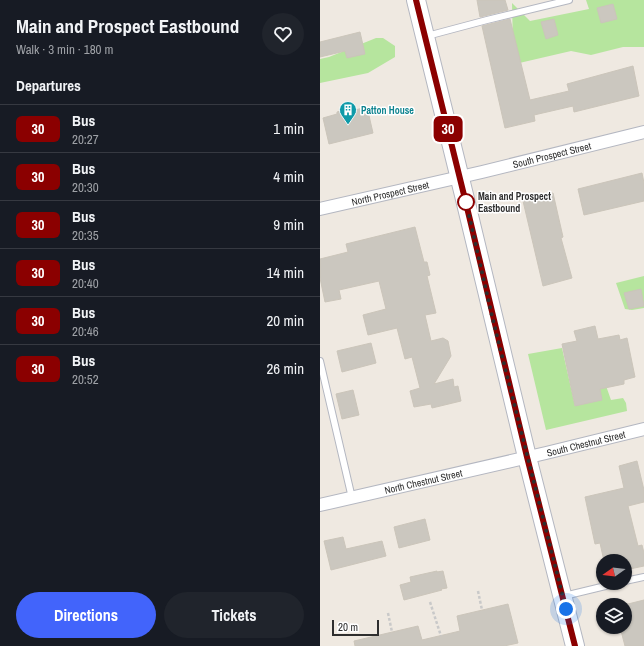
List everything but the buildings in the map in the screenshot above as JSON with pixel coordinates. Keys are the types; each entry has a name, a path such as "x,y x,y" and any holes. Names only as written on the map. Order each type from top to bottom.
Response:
{"main road":[{"path":"416,0 460,176 527,457 575,646"}],"street":[{"name":"South Prospect Street","path":"460,176 644,132"},
{"name":"North Prospect Street","path":"320,209 460,176"},
{"name":"South Chestnut Street","path":"527,457 644,429"},
{"name":"North Chestnut Street","path":"320,505 527,457"}],"lane":[{"path":"425,37 569,0"},
{"path":"320,361 352,498"},
{"path":"632,580 644,577"},
{"path":"563,596 596,588"}],"path":[{"path":"478,591 482,610"},
{"path":"430,602 441,636"},
{"path":"388,613 392,632"}],"green space":[{"path":"586,0 644,0 644,47 623,47 591,55 571,51 515,64 512,3 530,21 589,9"},
{"path":"376,38 383,38 395,46 395,57 368,73 320,83 320,59 329,57"},
{"path":"644,276 644,308 632,310 625,309 616,283"},
{"path":"562,348 575,406 599,385 605,383 611,400 623,398 626,403 627,411 546,430 528,354"}],"bus line":[{"name":"30","path":"416,0 492,316 575,646"}],"place":[{"name":"Patton House","path":"348,125"},
{"name":"Main and Prospect Eastbound","path":"466,202"}],"route":[{"path":"466,202 492,316 566,609"}]}
